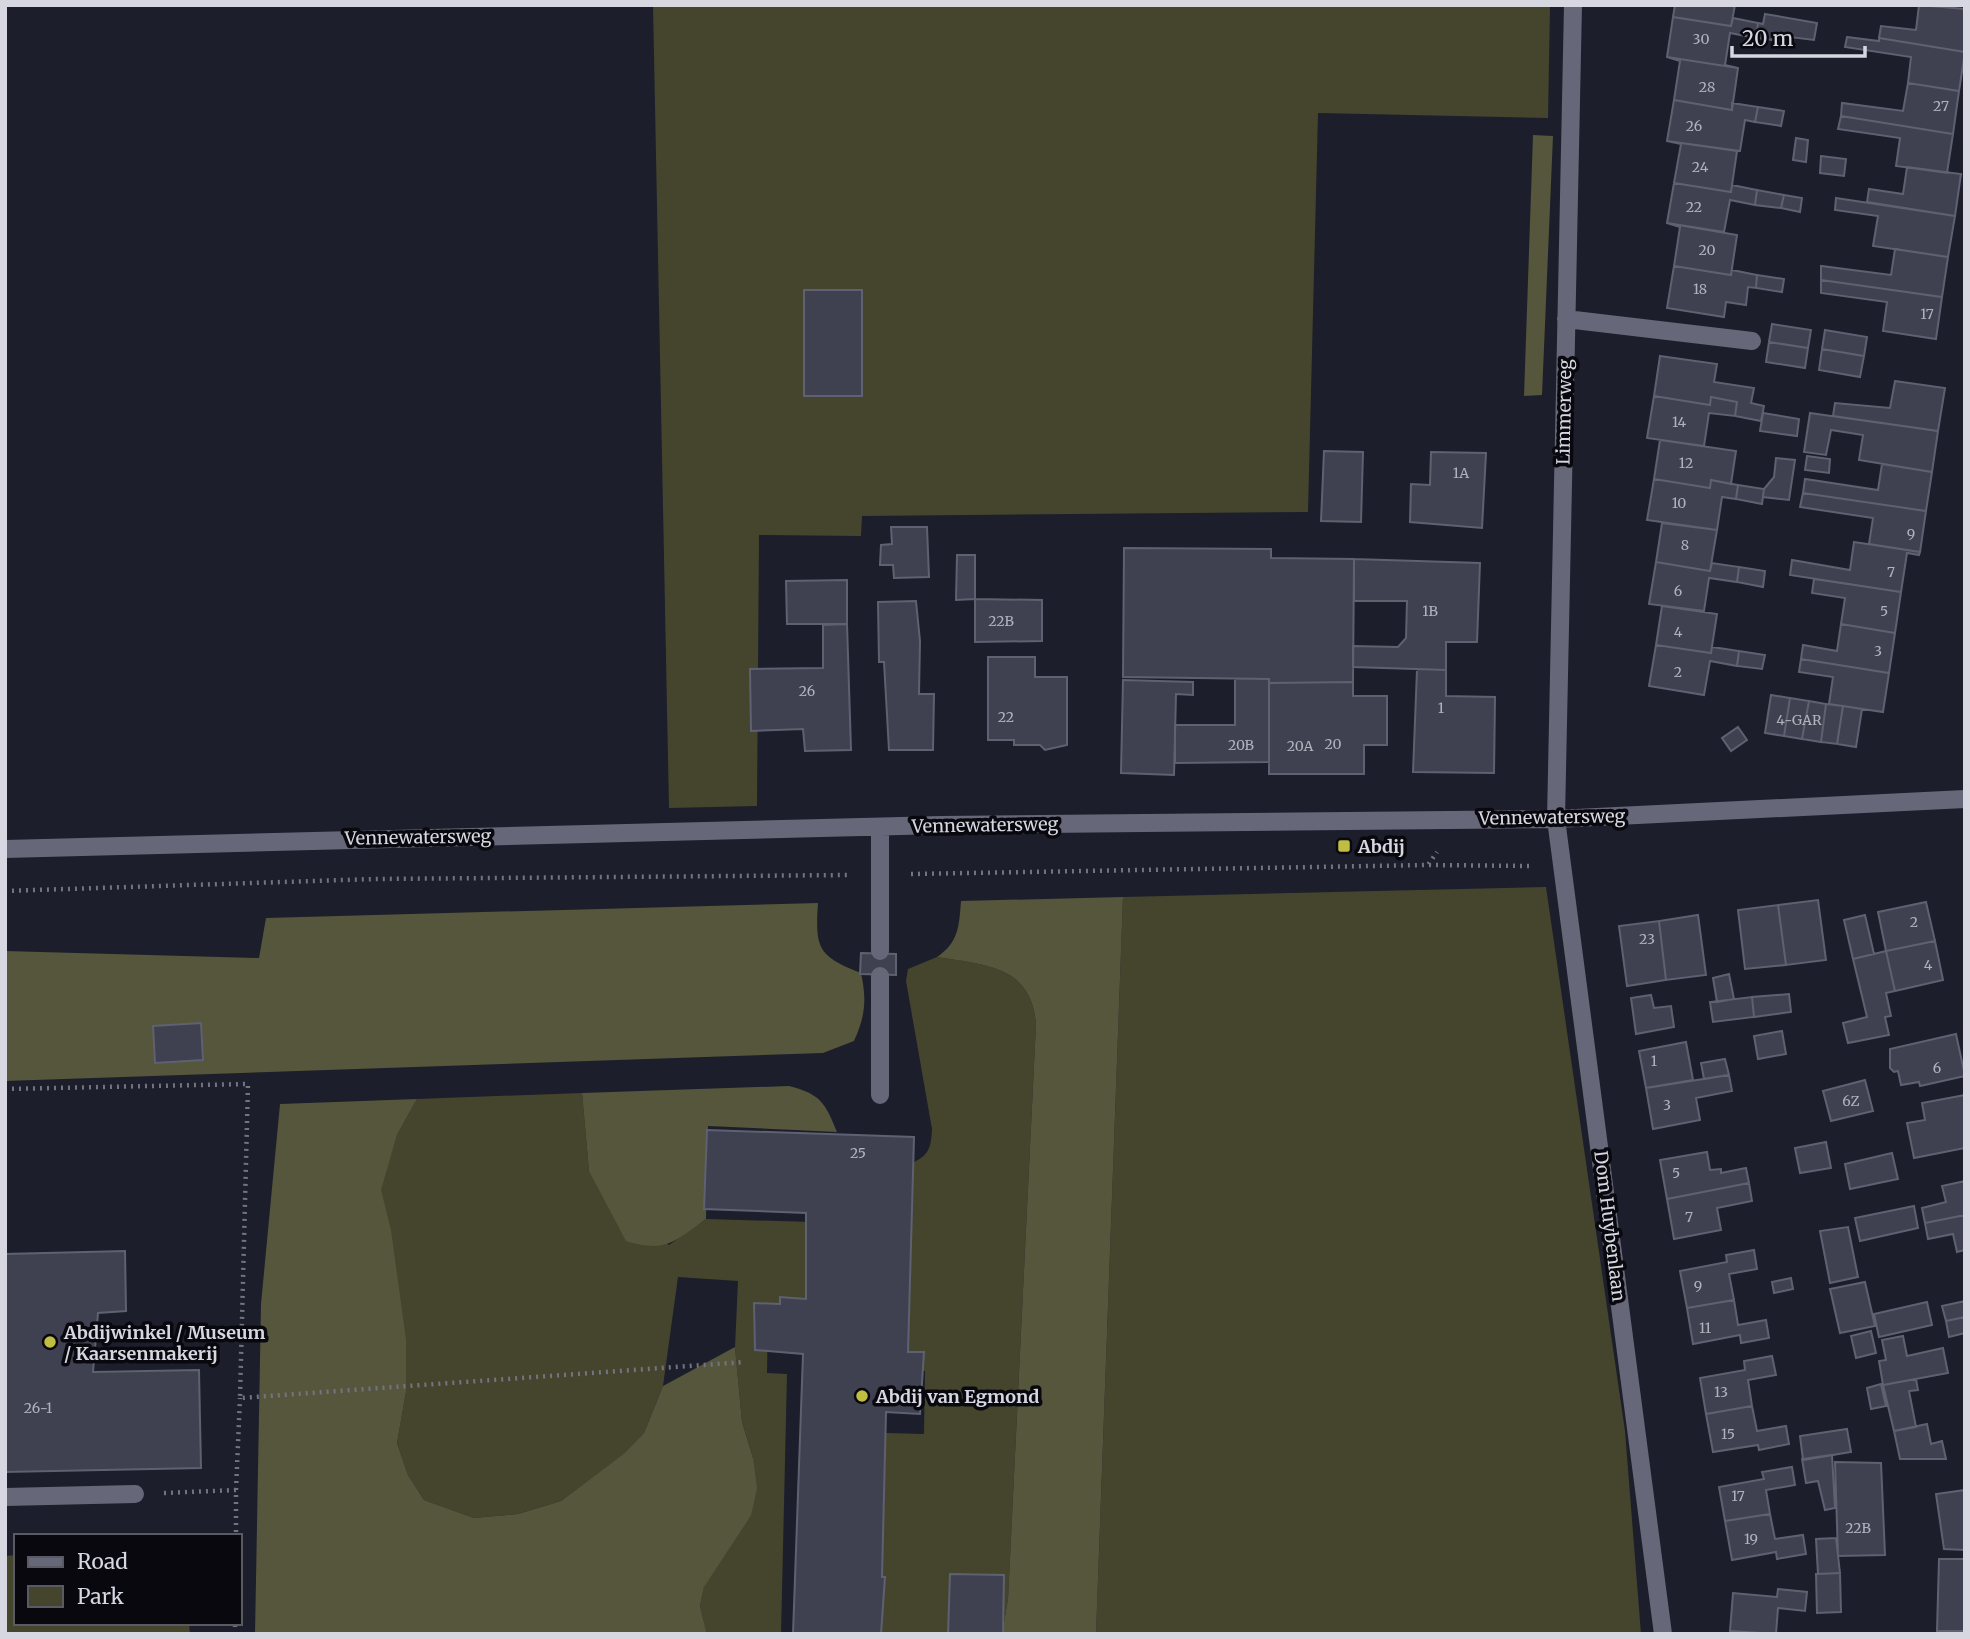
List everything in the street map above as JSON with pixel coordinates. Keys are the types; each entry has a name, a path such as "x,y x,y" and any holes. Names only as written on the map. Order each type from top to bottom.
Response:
{"street":[{"name":"Limmerweg","path":"1556,819 1573,5"},
{"path":"1566,319 1752,341"},
{"name":"Vennewatersweg","path":"5,849 880,827 1556,819 1965,799"},
{"name":"Dom Huybenlaan","path":"1556,819 1663,1634"},
{"path":"880,827 880,951"},
{"path":"880,976 880,1095"},
{"path":"5,1497 135,1494"}],"path":[{"path":"1428,865 1460,819"},
{"path":"5,891 374,879 1428,865 1563,866"},
{"path":"5,1089 248,1084 236,1534"},
{"path":"240,1398 745,1362"},
{"path":"135,1494 236,1490"}],"green space":[{"path":"653,5 1550,5 1548,118 1318,113 1308,512 862,516 861,536 759,535 757,806 669,808"},
{"path":"1533,135 1553,136 1542,395 1524,396"},
{"path":"1546,887 1625,1431 1641,1634 1096,1634 1123,897"},
{"path":"1123,897 1096,1634 1002,1634 1008,1599 1036,1024 1025,990 1015,979 988,966 937,957 954,939 961,901"},
{"path":"818,903 817,931 822,949 836,961 861,973 864,992 863,1016 854,1041 823,1053 5,1081 5,951 259,958 266,918"},
{"path":"937,957 988,966 1015,979 1025,990 1032,1005 1036,1024 1008,1599 1002,1634 881,1634 886,1433 924,1434 925,1371 902,1370 907,1165 927,1152 932,1129 906,981 908,969"},
{"path":"789,1086 815,1096 825,1106 837,1132 708,1126 706,1219 669,1243 651,1246 626,1241 589,1171 582,1093"},
{"path":"582,1093 589,1171 669,1245 706,1219 812,1222 810,1313 768,1313 767,1373 787,1374 781,1634 707,1634 700,1606 704,1586 751,1516 753,1458 742,1422 735,1347 738,1281 678,1277 663,1386 644,1433 626,1453 561,1501 518,1514 474,1518 424,1500 408,1475 397,1443 406,1392 380,1190 397,1135 417,1099"},
{"path":"417,1099 397,1135 381,1190 391,1230 406,1340 406,1392 397,1443 408,1475 424,1500 474,1518 518,1514 561,1501 625,1453 644,1433 663,1386 735,1347 742,1422 753,1458 757,1488 751,1516 704,1587 700,1606 707,1634 255,1634 261,1304 280,1104"},
{"path":"14,1555 14,1625 189,1625 190,1634 5,1634 5,1556"}],"building":[{"path":"1675,5 1735,5 1731,26 1673,17"},
{"path":"1919,5 1965,9 1965,52 1879,38 1881,26 1916,30"},
{"path":"1765,14 1817,23 1814,40 1782,36 1781,41 1756,38 1758,23 1763,24"},
{"path":"1673,17 1731,26 1733,18 1758,23 1756,38 1730,33 1725,65 1738,68 1667,57"},
{"path":"1847,37 1879,41 1879,38 1965,52 1959,91 1908,83 1911,57 1845,47"},
{"path":"1667,57 1738,68 1732,110 1674,100 1680,61"},
{"path":"1908,83 1959,91 1953,134 1841,116 1842,103 1903,111"},
{"path":"1674,100 1732,110 1732,103 1758,107 1755,122 1745,120 1740,151 1667,141"},
{"path":"1758,107 1784,111 1781,126 1755,122"},
{"path":"1841,116 1953,134 1947,173 1896,166 1900,138 1838,129"},
{"path":"1796,138 1808,140 1806,162 1793,160"},
{"path":"1667,141 1737,151 1731,192 1674,183 1681,144"},
{"path":"1821,156 1846,159 1844,176 1820,173"},
{"path":"1907,167 1961,174 1955,216 1867,202 1869,189 1903,194"},
{"path":"1674,183 1731,192 1732,185 1757,190 1755,205 1730,200 1724,232 1667,223"},
{"path":"1757,190 1784,195 1781,208 1755,205"},
{"path":"1784,195 1802,198 1800,212 1781,208"},
{"path":"1836,198 1955,216 1948,257 1873,246 1878,216 1835,210"},
{"path":"1667,223 1737,235 1731,275 1674,266 1680,227"},
{"path":"1895,249 1948,257 1942,297 1821,280 1821,266 1891,275"},
{"path":"1674,266 1731,275 1732,270 1757,275 1756,288 1748,287 1746,305 1726,302 1724,317 1667,308"},
{"path":"1757,275 1784,279 1782,292 1756,288"},
{"path":"1821,280 1942,297 1936,339 1883,331 1887,302 1821,293"},
{"path":"804,290 862,290 862,396 804,396"},
{"path":"1772,324 1811,330 1808,348 1769,342"},
{"path":"1825,330 1867,337 1864,356 1822,349"},
{"path":"1769,342 1808,348 1805,368 1766,362"},
{"path":"1822,349 1864,356 1860,377 1819,370"},
{"path":"1660,356 1717,364 1714,382 1754,388 1751,403 1764,406 1761,421 1735,416 1737,402 1711,397 1710,405 1654,396"},
{"path":"1895,381 1945,388 1938,431 1833,416 1835,403 1890,408"},
{"path":"1654,396 1710,405 1711,397 1737,402 1735,416 1709,413 1704,446 1647,438"},
{"path":"1763,413 1799,419 1797,436 1760,431"},
{"path":"1810,413 1938,431 1932,472 1859,460 1863,435 1831,430 1826,455 1804,452"},
{"path":"1660,440 1736,451 1731,484 1711,480 1710,488 1654,479"},
{"path":"1324,451 1363,452 1361,522 1321,521"},
{"path":"1431,452 1486,453 1482,528 1410,522 1411,484 1430,485"},
{"path":"1807,456 1830,459 1829,473 1805,470"},
{"path":"1776,458 1795,460 1789,500 1763,497 1764,489 1774,477"},
{"path":"1882,464 1932,472 1926,511 1803,493 1805,479 1878,490"},
{"path":"1654,479 1710,488 1711,480 1738,485 1736,499 1722,497 1717,530 1647,520"},
{"path":"1738,485 1764,489 1762,504 1736,499"},
{"path":"1803,493 1926,511 1920,552 1869,544 1873,518 1800,507"},
{"path":"1662,523 1717,530 1710,571 1656,562"},
{"path":"891,527 927,527 929,577 894,578 893,565 880,565 881,545 892,544"},
{"path":"1854,542 1920,552 1919,555 1907,553 1901,592 1790,575 1792,560 1850,570"},
{"path":"1124,548 1271,549 1271,558 1354,559 1353,682 1269,683 1269,679 1123,677"},
{"path":"957,555 975,555 975,599 956,600"},
{"path":"1354,559 1480,563 1477,642 1446,642 1446,670 1353,667 1353,646 1398,647 1406,638 1407,601 1354,601"},
{"path":"1656,562 1710,571 1712,563 1739,567 1737,582 1709,578 1704,611 1649,604"},
{"path":"1739,567 1765,571 1763,587 1737,582"},
{"path":"1814,579 1901,592 1895,633 1841,624 1845,598 1812,593"},
{"path":"847,580 847,624 787,624 786,581"},
{"path":"975,599 1042,600 1042,641 975,642"},
{"path":"916,601 920,641 919,694 934,694 933,750 889,750 884,662 879,662 878,602"},
{"path":"1662,606 1717,614 1711,653 1656,645"},
{"path":"847,624 851,750 805,751 803,729 751,731 750,669 823,668 823,625"},
{"path":"1841,624 1895,633 1889,673 1801,659 1803,645 1837,651"},
{"path":"1656,645 1711,653 1712,647 1739,651 1737,666 1710,661 1704,695 1649,686"},
{"path":"1739,651 1765,655 1762,669 1737,666"},
{"path":"988,657 1035,657 1035,677 1067,677 1067,745 1045,750 1040,745 1014,745 1014,740 988,740"},
{"path":"1801,659 1889,673 1883,712 1829,704 1833,677 1799,672"},
{"path":"1417,670 1446,670 1446,696 1495,697 1494,773 1413,772"},
{"path":"1235,679 1269,679 1269,762 1175,763 1175,725 1235,725"},
{"path":"1123,680 1193,682 1193,695 1176,694 1174,775 1121,773"},
{"path":"1353,682 1353,696 1387,696 1387,745 1364,745 1364,774 1269,774 1269,683"},
{"path":"1771,695 1790,698 1784,736 1765,733"},
{"path":"1790,698 1809,701 1802,739 1784,736"},
{"path":"1809,701 1826,704 1821,742 1802,739"},
{"path":"1826,704 1843,706 1837,744 1821,742"},
{"path":"1843,706 1862,709 1856,747 1837,744"},
{"path":"1738,727 1747,740 1731,751 1722,738"},
{"path":"1818,900 1826,960 1786,965 1778,905"},
{"path":"1926,902 1935,941 1886,951 1878,912"},
{"path":"1778,905 1786,965 1745,969 1738,910"},
{"path":"1698,915 1706,975 1666,980 1659,921"},
{"path":"1865,915 1874,954 1853,959 1844,920"},
{"path":"1659,921 1666,980 1627,986 1619,926"},
{"path":"1935,941 1943,980 1895,991 1886,951"},
{"path":"1886,951 1895,991 1886,993 1891,1016 1885,1017 1889,1035 1848,1043 1843,1023 1867,1017 1853,959"},
{"path":"861,953 896,954 896,975 860,974"},
{"path":"1729,974 1734,999 1717,1002 1713,978"},
{"path":"1789,994 1791,1012 1754,1017 1752,997"},
{"path":"1651,995 1654,1008 1671,1006 1674,1027 1636,1034 1631,998"},
{"path":"1752,997 1754,1017 1713,1022 1710,1002"},
{"path":"201,1023 203,1060 155,1063 153,1026"},
{"path":"1782,1031 1786,1054 1758,1059 1754,1036"},
{"path":"1956,1034 1965,1076 1920,1086 1919,1082 1901,1085 1898,1071 1894,1072 1890,1068 1890,1049"},
{"path":"1686,1042 1693,1080 1646,1088 1639,1051"},
{"path":"1725,1059 1729,1075 1704,1079 1701,1063"},
{"path":"1729,1075 1732,1091 1696,1098 1700,1120 1653,1129 1646,1088"},
{"path":"1865,1080 1873,1111 1831,1121 1823,1091"},
{"path":"1965,1095 1965,1148 1914,1158 1907,1123 1925,1120 1922,1103"},
{"name":"Abdij van Egmond","path":"707,1130 914,1137 908,1352 924,1352 920,1414 886,1412 882,1577 885,1577 881,1634 793,1634 803,1354 755,1350 754,1303 780,1304 780,1297 806,1299 806,1213 704,1209"},
{"path":"1826,1142 1831,1168 1800,1173 1795,1148"},
{"path":"1707,1152 1710,1170 1721,1169 1721,1173 1746,1168 1749,1183 1667,1199 1660,1160"},
{"path":"1892,1153 1898,1179 1850,1189 1845,1164"},
{"path":"1965,1181 1965,1215 1925,1223 1922,1208 1946,1202 1942,1186"},
{"path":"1749,1183 1752,1201 1717,1208 1721,1230 1674,1239 1667,1199"},
{"path":"1914,1206 1918,1228 1860,1241 1855,1218"},
{"path":"1965,1215 1965,1250 1957,1252 1953,1234 1928,1239 1925,1223"},
{"path":"1848,1227 1858,1277 1830,1283 1820,1231"},
{"path":"1754,1250 1757,1269 1729,1274 1734,1300 1687,1308 1680,1271 1727,1262 1726,1255"},
{"name":"Abdijwinkel / Museum / Kaarsenmakerij","path":"125,1251 126,1311 98,1313 93,1372 199,1370 201,1468 5,1472 5,1254"},
{"path":"1791,1278 1793,1289 1774,1293 1772,1282"},
{"path":"1865,1282 1875,1326 1840,1333 1830,1289"},
{"path":"1734,1300 1738,1325 1766,1320 1769,1338 1741,1343 1740,1335 1693,1344 1687,1308"},
{"path":"1965,1301 1965,1317 1946,1321 1942,1306"},
{"path":"1927,1302 1932,1325 1879,1337 1874,1314"},
{"path":"1965,1317 1965,1333 1949,1337 1946,1321"},
{"path":"1871,1331 1876,1353 1856,1358 1851,1336"},
{"path":"1903,1336 1907,1356 1943,1348 1948,1373 1883,1385 1879,1361 1886,1360 1882,1340"},
{"path":"1772,1356 1776,1375 1748,1380 1752,1406 1706,1414 1700,1378 1745,1370 1744,1361"},
{"path":"1916,1379 1918,1390 1909,1391 1916,1427 1894,1431 1883,1385"},
{"path":"1881,1384 1886,1406 1871,1409 1867,1388"},
{"path":"1752,1406 1757,1431 1786,1426 1789,1444 1759,1450 1758,1445 1713,1452 1706,1414"},
{"path":"1927,1424 1931,1444 1942,1441 1946,1459 1900,1459 1894,1431"},
{"path":"1847,1429 1851,1452 1803,1460 1800,1436"},
{"path":"1832,1455 1835,1508 1825,1510 1818,1481 1806,1483 1802,1459"},
{"path":"1835,1462 1881,1463 1885,1555 1838,1556"},
{"path":"1792,1467 1795,1485 1766,1490 1770,1514 1725,1521 1719,1487 1764,1479 1762,1472"},
{"path":"1965,1490 1965,1550 1944,1549 1936,1494"},
{"path":"1770,1514 1775,1539 1803,1535 1806,1554 1777,1559 1776,1552 1732,1560 1725,1521"},
{"path":"1836,1538 1840,1573 1818,1574 1816,1539"},
{"path":"1939,1559 1965,1559 1965,1631 1937,1631"},
{"path":"1840,1573 1841,1612 1817,1613 1816,1574"},
{"path":"950,1574 1004,1575 1003,1634 948,1634"},
{"path":"1778,1589 1807,1592 1805,1611 1778,1608 1776,1634 1730,1631 1733,1593 1777,1597"}],"place":[{"name":"Abdij","path":"1344,846"},
{"name":"Abdijwinkel / Museum / Kaarsenmakerij","path":"50,1342"},
{"name":"Abdij van Egmond","path":"862,1396"}]}
